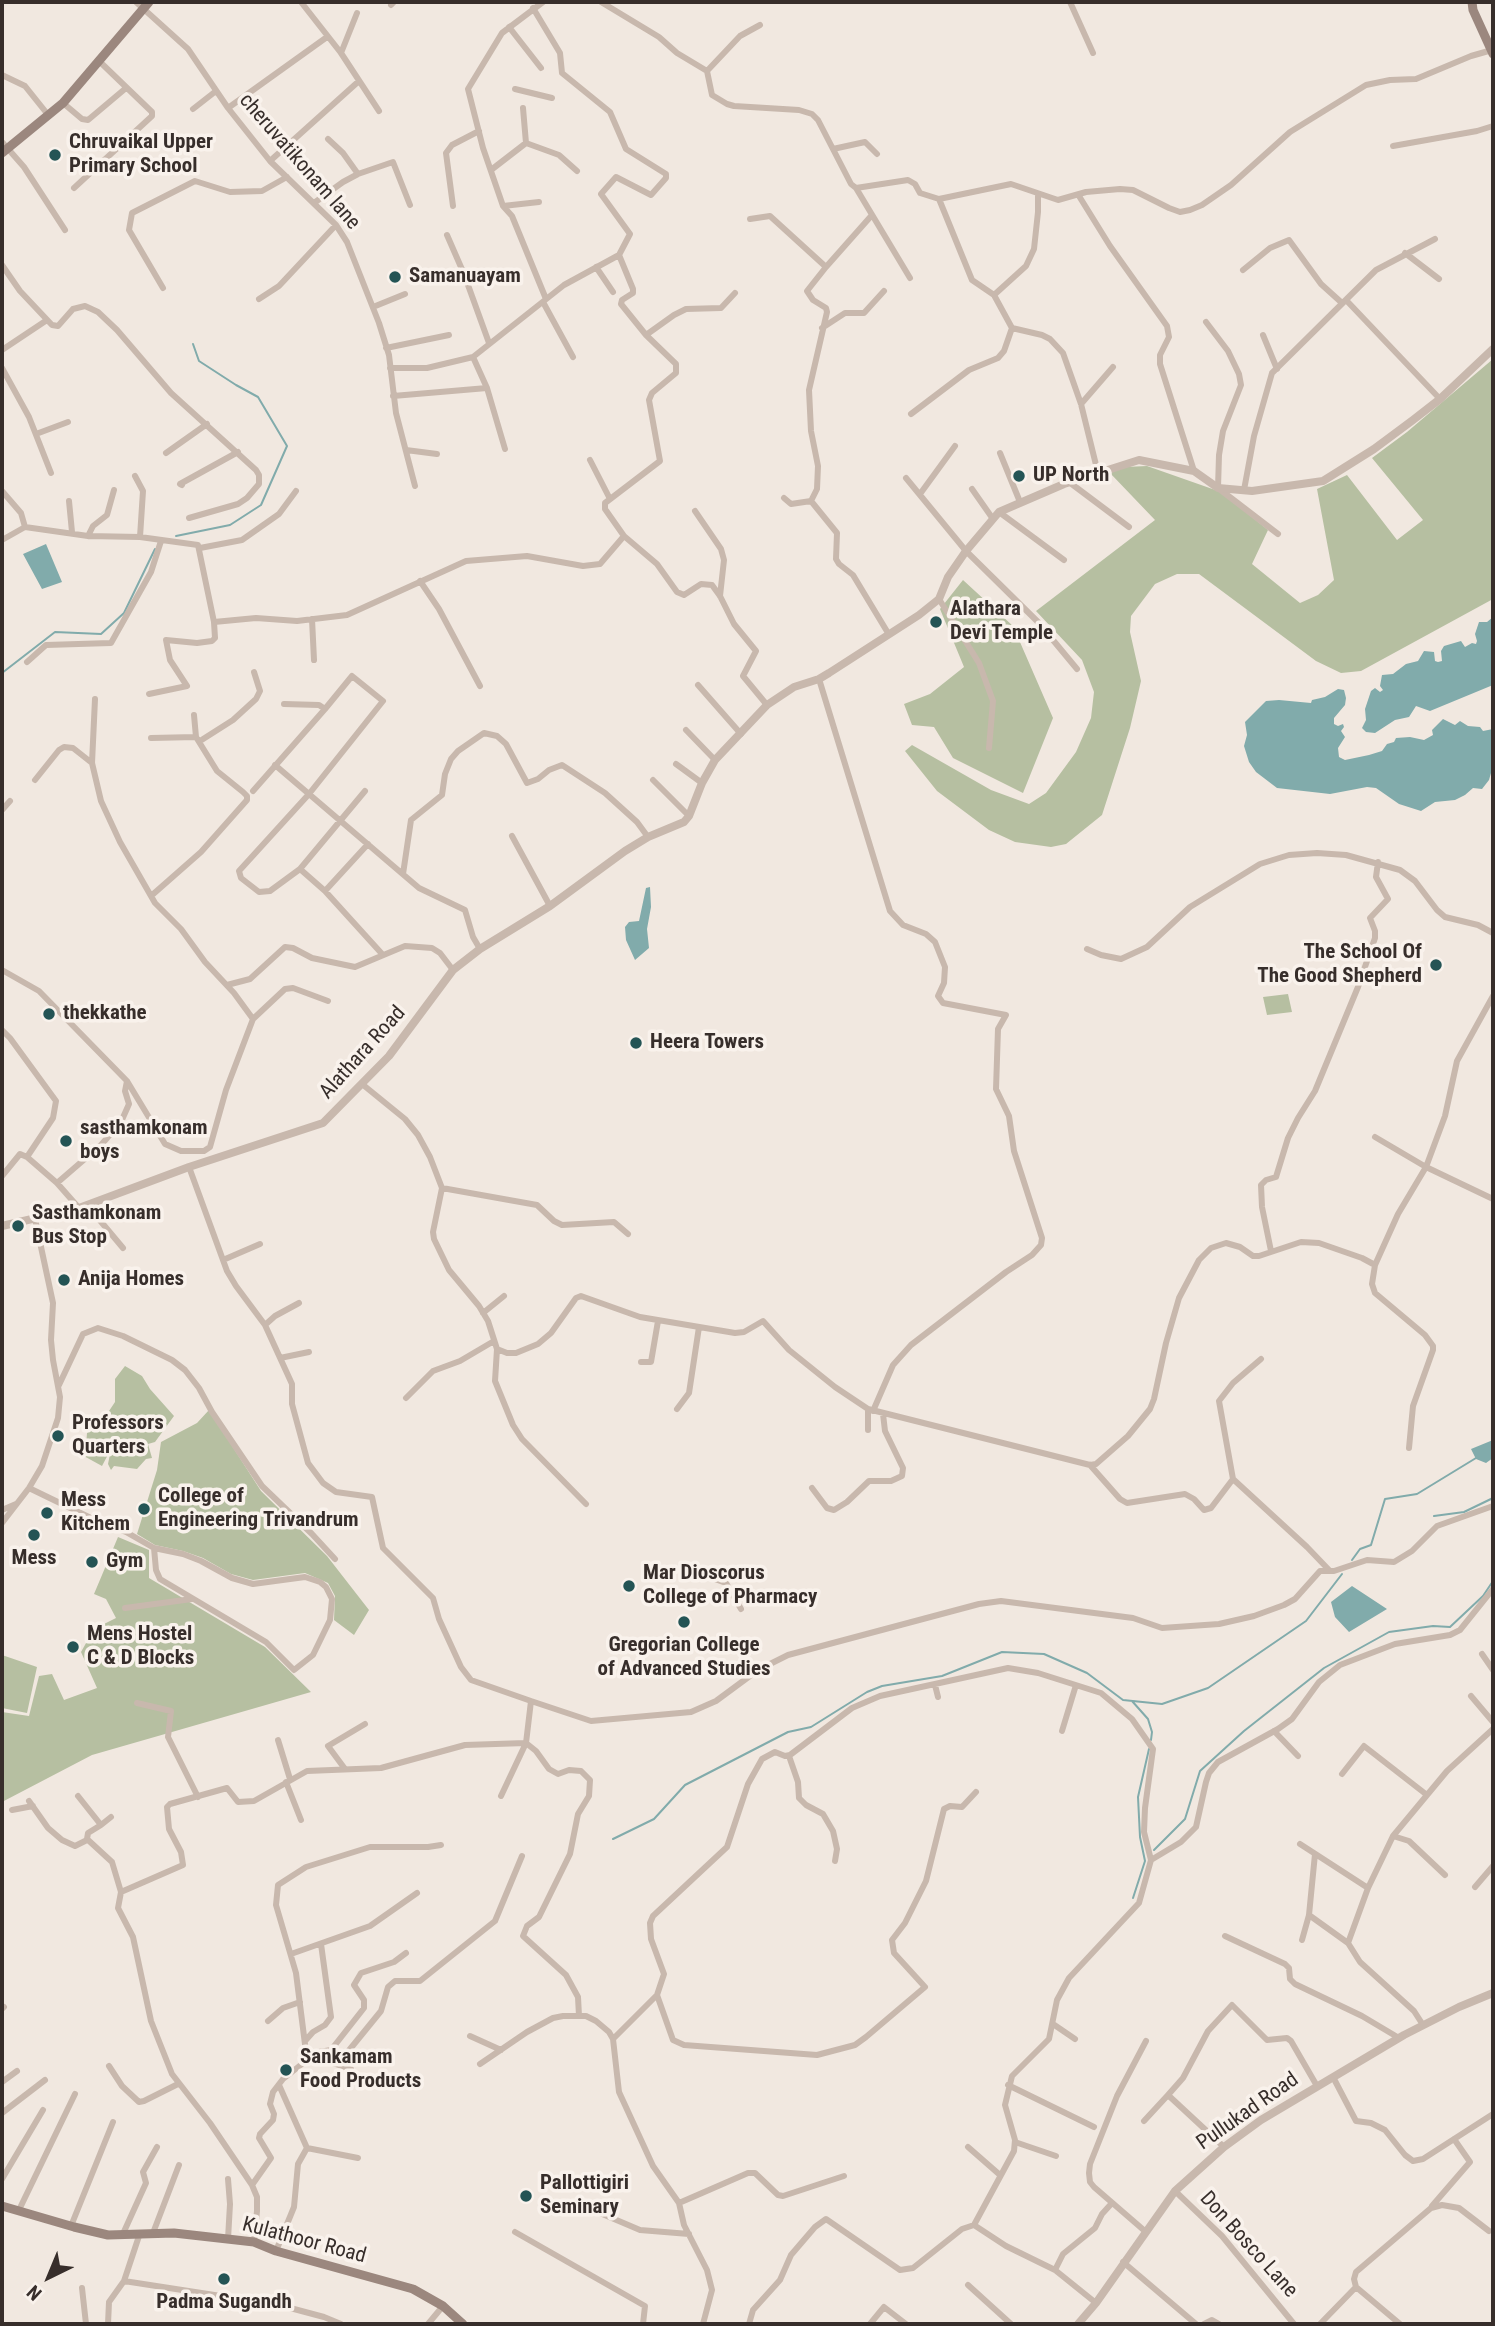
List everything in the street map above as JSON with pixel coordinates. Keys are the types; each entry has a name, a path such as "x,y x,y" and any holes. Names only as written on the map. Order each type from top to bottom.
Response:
{"main road":[{"path":"1472,2 1473,10 1493,52"},
{"path":"4,148 63,103 142,4"},
{"name":"Kulathoor Road","path":"2,2206 71,2226 122,2236 174,2233 254,2242 276,2251 413,2289 443,2306 463,2324"}],"street":[{"path":"301,2 341,53 379,111"},
{"path":"390,368 427,368 473,358 564,285 619,255 630,234 601,194 615,177 651,195 666,178 666,174 626,149 610,112 562,73 560,53 525,2"},
{"path":"543,2 502,33 468,89 503,206 512,216 545,301 573,356"},
{"path":"601,2 659,37 677,53 707,71 712,95 727,104 799,110 812,114 818,120 851,184 856,188 910,278"},
{"path":"1070,2 1093,53"},
{"name":"cheruvatikonam lane","path":"142,4 188,49 228,108 270,162 336,225 355,258 386,348 393,396 415,486"},
{"path":"341,53 357,13"},
{"path":"707,71 740,36 760,25"},
{"path":"509,27 541,68"},
{"path":"228,108 327,37"},
{"path":"856,188 908,180 915,184 920,193 939,199 1011,184 1058,200 1096,191 1120,189 1133,190 1180,212 1202,205 1231,185 1290,132 1366,85 1390,80 1416,79 1471,56 1493,52"},
{"path":"74,188 151,120 152,112 98,60"},
{"path":"2,75 25,86 49,116"},
{"path":"270,162 359,81"},
{"path":"63,103 82,119 88,120 126,88"},
{"path":"515,89 552,98"},
{"path":"193,109 216,91"},
{"path":"523,108 526,143"},
{"path":"1393,146 1493,126"},
{"path":"453,206 446,153 452,145 479,131"},
{"path":"328,139 343,153 358,174"},
{"path":"833,149 865,142 877,154"},
{"path":"491,170 526,143"},
{"path":"526,143 559,155 577,171"},
{"path":"4,148 24,167 65,230"},
{"path":"314,203 358,174 393,162 410,205"},
{"path":"163,288 129,230 132,213 195,181 230,192 262,191 287,177"},
{"path":"994,295 1026,266 1034,249 1038,194"},
{"path":"1079,196 1110,246 1167,326 1169,337 1160,355 1160,364 1194,471"},
{"path":"911,414 969,370 999,358 1012,328 994,295 972,280 939,199"},
{"path":"503,206 539,202"},
{"path":"811,501 817,489 818,466 811,431 809,390 826,308 813,300 807,291 872,215"},
{"path":"750,219 770,216 826,267"},
{"path":"259,299 279,286 336,225"},
{"path":"447,235 489,343"},
{"path":"1244,490 1254,436 1272,373 1377,270 1435,239"},
{"path":"1243,270 1270,248 1289,240 1321,284 1344,302 1440,399"},
{"path":"1405,253 1439,279"},
{"path":"619,255 633,289 633,293 622,300 621,304 646,335 676,364 676,373 652,393 649,400 660,461 605,503 605,509 624,536 657,564 677,592 684,595 701,584 712,585 734,624 756,651 743,676 767,705"},
{"path":"2,264 20,291 52,324 58,326 74,309 85,306 98,312 171,393 253,465 259,475 256,489 247,498 189,518"},
{"path":"596,267 613,292"},
{"path":"822,328 845,313 864,313 884,291"},
{"path":"646,335 686,309 721,308 735,293"},
{"path":"373,307 405,294"},
{"path":"2,351 47,320"},
{"path":"1206,323 1228,351 1241,385 1223,431 1218,488"},
{"path":"1012,328 1042,335 1057,345 1063,353 1098,473"},
{"path":"386,348 449,335"},
{"path":"1263,335 1277,369"},
{"path":"1218,488 1252,491 1322,481 1374,449 1440,399 1493,349"},
{"path":"473,358 487,388 505,449"},
{"path":"1080,404 1113,367"},
{"path":"2,368 36,434 51,473"},
{"path":"393,396 487,388"},
{"path":"36,434 68,422"},
{"path":"166,453 207,424"},
{"path":"920,494 956,446"},
{"path":"406,450 437,453"},
{"path":"181,485 238,452"},
{"path":"1000,453 1020,502"},
{"path":"590,460 610,499"},
{"path":"653,780 689,816 702,783 715,760 767,705 794,687 819,679 919,615 939,598 948,577 996,515 1069,482 1139,460 1194,471 1278,534"},
{"path":"135,476 143,491 140,537"},
{"path":"906,478 966,551 1038,622 1077,669"},
{"path":"1069,482 1129,527"},
{"path":"972,489 996,515 1064,560"},
{"path":"88,536 93,526 107,515 114,490"},
{"path":"2,491 21,513 25,527"},
{"path":"200,548 242,540 279,514 296,491"},
{"path":"784,498 791,504 811,501"},
{"path":"69,501 72,532"},
{"path":"811,501 837,533 836,559 839,565 853,575 888,633"},
{"path":"695,511 720,549 724,561 720,596"},
{"path":"2,540 25,527 88,536 140,537 198,545 215,638 197,643 166,640 170,660 187,686 149,694"},
{"path":"214,622 238,619 297,621 347,615 466,561 527,556 583,566 600,564 624,536"},
{"path":"27,662 47,645 111,643 151,572 161,541"},
{"path":"420,581 439,609 481,686"},
{"path":"939,598 979,663 993,701 989,748"},
{"path":"312,619 314,660"},
{"path":"151,738 198,739 233,720 256,699 260,691 254,672"},
{"path":"253,791 352,676 383,701 309,794 239,874 254,889 270,891 300,869 365,791"},
{"path":"819,679 890,911 903,925 926,934 935,942 944,967 944,983 938,996 943,1003 1006,1015 998,1029 996,1089 1009,1116 1014,1151 1042,1238 1041,1245 1032,1255 911,1345 894,1365 871,1410 868,1430"},
{"path":"698,685 741,734"},
{"path":"95,699 92,762 101,801 120,842 151,896 253,1019"},
{"path":"284,704 319,705 324,709"},
{"path":"151,896 201,852 247,800 243,792 216,771 198,739 194,715"},
{"path":"686,730 715,760"},
{"path":"403,874 411,820 442,795 445,774 451,759 484,733 498,736 506,744 527,783 562,765 605,793 637,822 648,836"},
{"path":"35,780 64,747 73,748 92,762"},
{"path":"676,764 702,783"},
{"path":"275,765 419,888 465,910 473,937 480,949"},
{"path":"2,810 10,801"},
{"name":"Alathara Road","path":"2,1226 83,1206 189,1167 323,1124 389,1056 453,970 480,949 550,906 625,850 648,836 684,822 689,816"},
{"path":"512,836 550,906"},
{"path":"326,891 368,844"},
{"path":"1087,949 1121,959 1146,947 1189,907 1260,864 1289,855 1317,853 1346,855 1378,862 1408,874 1437,911 1445,917 1478,925 1493,933"},
{"path":"1271,1251 1262,1207 1261,1185 1276,1177 1288,1138 1315,1091 1358,987 1375,938 1370,918 1388,899 1376,877 1378,862"},
{"path":"300,869 326,891 383,955"},
{"path":"227,985 250,979 285,947 312,958 355,967 405,946 432,948 440,953 453,970"},
{"path":"2,970 39,991 127,1081 165,1144 181,1151 208,1150 214,1140 226,1090 253,1019 285,989 293,988 328,1001"},
{"path":"1409,1448 1412,1406 1433,1346 1425,1335 1375,1293 1371,1284 1374,1265 1398,1214 1426,1167 1445,1116 1457,1061 1493,996"},
{"path":"2,1030 56,1101 53,1118 27,1157"},
{"path":"57,1183 101,1145 121,1122 129,1104 125,1091 127,1081"},
{"path":"362,1084 405,1119 418,1135 442,1188 434,1239 449,1270 483,1312 497,1349 495,1381 513,1425 522,1439 586,1504"},
{"path":"1375,1137 1426,1167 1493,1199"},
{"path":"2,1176 20,1154 27,1157 83,1206 123,1248"},
{"path":"189,1167 223,1260 236,1286 265,1325 292,1384 292,1404 308,1463 323,1483 336,1492 372,1497 383,1548 433,1598 439,1619 461,1667 471,1680 591,1721 691,1712 716,1701 758,1671 788,1656 979,1604 1001,1601 1079,1610 1133,1618 1162,1628 1219,1624 1254,1616 1295,1599 1320,1571 1331,1572 1367,1560 1394,1562 1412,1551 1437,1526 1493,1506"},
{"path":"442,1188 537,1205 554,1222 562,1224 614,1222 628,1234"},
{"path":"2,1523 42,1466 58,1418 59,1385 52,1350 53,1303 35,1220"},
{"path":"497,1349 516,1353 538,1344 551,1333 576,1298 581,1296 659,1321 735,1333 744,1332 763,1321 789,1350 835,1387 871,1410 1090,1465 1096,1464 1128,1436 1150,1409 1180,1298 1199,1260 1211,1248 1226,1244 1240,1247 1253,1256 1301,1242 1319,1243 1374,1265"},
{"path":"223,1260 260,1244"},
{"path":"483,1312 504,1296"},
{"path":"265,1325 275,1316 299,1303"},
{"path":"640,1362 651,1362 659,1321"},
{"path":"677,1409 689,1393 699,1327"},
{"path":"59,1385 83,1334 97,1328 123,1336 172,1360 185,1370 199,1388 262,1486 335,1559"},
{"path":"406,1398 433,1371 460,1361 494,1340"},
{"path":"280,1357 309,1352"},
{"path":"1261,1359 1233,1383 1219,1401 1233,1479 1331,1572"},
{"path":"812,1488 827,1508 834,1510 847,1502 869,1481 891,1481 902,1476 904,1468 885,1431 883,1414"},
{"path":"1090,1465 1120,1499 1127,1503 1185,1494 1207,1510 1233,1479"},
{"path":"29,1488 126,1532 154,1548 183,1554 232,1578 253,1584 305,1577 320,1582 332,1599 330,1620 313,1655 294,1670 266,1642 160,1579 156,1570 154,1548"},
{"path":"2,1510 18,1503"},
{"path":"709,1577 726,1583 741,1609"},
{"path":"1151,1860 1181,1842 1196,1827 1206,1782 1214,1766 1224,1757 1292,1719 1319,1682 1340,1665 1395,1644 1460,1630 1493,1589"},
{"path":"125,1608 194,1599"},
{"path":"1482,1654 1493,1670"},
{"path":"749,2324 753,2310 780,2280 791,2255 815,2227 826,2220 900,2270 913,2268 962,2229 974,2225 1014,2151 1015,2142 1005,2105 1012,2076 1049,2039 1057,2000 1069,1978 1139,1903 1151,1860 1144,1832 1144,1808 1153,1749 1132,1718 1101,1693 1038,1673 1008,1668 880,1696 852,1708 789,1756"},
{"path":"935,1685 938,1697"},
{"path":"1062,1731 1076,1685"},
{"path":"1471,1696 1493,1722"},
{"path":"501,1796 526,1743 531,1701"},
{"path":"137,1703 171,1711 168,1737 198,1797"},
{"path":"345,1769 328,1746 365,1724"},
{"path":"1348,1943 1368,1888 1393,1836 1447,1771 1493,1729"},
{"path":"1274,1731 1298,1756"},
{"path":"278,1740 301,1820"},
{"path":"121,1892 183,1865 181,1852 169,1829 167,1807 171,1804 227,1788 238,1802 254,1801 307,1771 381,1768 431,1756 457,1746 526,1743 536,1751 549,1769 558,1773 581,1771 590,1780 589,1796 578,1814 570,1854 539,1917 527,1926 523,1936 566,1975 578,1997 579,2016"},
{"path":"1342,1774 1364,1746 1427,1795"},
{"path":"613,2039 657,1995 664,1973 651,1939 650,1923 653,1916 727,1847 748,1784 762,1759 775,1752 789,1756"},
{"path":"789,1756 798,1782 799,1798 823,1814 833,1831 837,1849 835,1861"},
{"path":"657,1995 673,2040 684,2045 817,2055 855,2045 925,1987 894,1953 892,1940 905,1923 926,1881 944,1809 950,1806 962,1807 976,1792"},
{"path":"78,1796 101,1825"},
{"path":"12,1810 31,1804 51,1832 69,1844 77,1846 87,1840"},
{"path":"111,1817 87,1834 87,1840 112,1862 121,1892 118,1908 132,1937 151,2021 172,2074 253,2185 257,2197 254,2242"},
{"path":"1393,1836 1409,1841 1445,1875"},
{"path":"1300,1844 1368,1888"},
{"path":"307,2060 296,1973 276,1905 278,1885 306,1867 370,1847 441,1845"},
{"path":"1302,1940 1308,1915 1315,1854"},
{"path":"253,2185 271,2161 259,2138 273,2120 270,2104 273,2092 313,2053 331,2050 346,2054 382,2011 388,1987 395,1981 420,1981 495,1922 522,1856"},
{"path":"1475,1887 1493,1866"},
{"path":"291,1954 370,1926 417,1893"},
{"path":"1308,1915 1348,1943 1360,1962 1414,2011 1423,2025"},
{"path":"1225,1936 1285,1964 1289,1968 1290,1979 1295,1984 1362,2016 1398,2038"},
{"path":"305,2041 331,2017 320,1944"},
{"path":"331,2050 364,2008 364,2000 354,1984 361,1973 394,1962 406,1953"},
{"name":"Pullukad Road","path":"1078,2324 1096,2303 1175,2191 1224,2147 1261,2120 1398,2038 1493,1993"},
{"path":"268,2021 283,2008 300,2002"},
{"path":"1144,2121 1183,2078 1208,2031 1232,2005 1267,2040 1287,2038 1291,2041 1317,2086"},
{"path":"480,2064 553,2018 579,2016 596,2021 609,2032 613,2039 619,2092 653,2166 680,2203 686,2232 707,2270 712,2290 703,2324"},
{"path":"1053,2024 1075,2039"},
{"path":"470,2036 501,2050"},
{"path":"1146,2041 1116,2096 1090,2164 1090,2182 1146,2232"},
{"path":"307,2060 326,2061 351,2069"},
{"path":"109,2066 116,2078 138,2101 144,2102 178,2084"},
{"path":"2,2082 17,2071"},
{"path":"1333,2077 1353,2118 1359,2123 1371,2123 1385,2130 1409,2159 1423,2159 1493,2114"},
{"path":"2,2113 45,2080"},
{"path":"279,2085 307,2148"},
{"path":"1008,2085 1094,2127"},
{"path":"19,2210 75,2095"},
{"path":"1168,2095 1224,2147"},
{"path":"2,2179 43,2110"},
{"path":"71,2226 113,2122"},
{"path":"1400,2324 1356,2287 1354,2278 1356,2273 1431,2208 1470,2162 1454,2139"},
{"path":"1015,2142 1056,2156"},
{"path":"122,2236 145,2183 143,2172 157,2147"},
{"path":"968,2147 1000,2175"},
{"path":"307,2148 358,2158"},
{"path":"276,2251 294,2207 298,2164 307,2148"},
{"path":"153,2233 179,2165"},
{"path":"680,2203 748,2173 755,2173 778,2195 783,2196 844,2176"},
{"path":"228,2179 228,2239"},
{"name":"Don Bosco Lane","path":"1175,2191 1222,2236 1294,2324"},
{"path":"1055,2270 1063,2254 1095,2228 1112,2203"},
{"path":"1431,2208 1442,2205 1458,2208 1489,2231"},
{"path":"600,2213 640,2230 686,2232"},
{"path":"974,2225 1006,2246 1055,2270 1096,2303"},
{"path":"515,2232 645,2306 643,2324"},
{"path":"107,2323 109,2302 124,2281 140,2233"},
{"path":"1124,2262 1196,2324"},
{"path":"124,2281 279,2305 324,2316 341,2324"},
{"path":"968,2286 1011,2324"},
{"path":"1320,2324 1356,2287"},
{"path":"82,2288 86,2324"},
{"path":"428,2324 443,2306"},
{"path":"870,2324 884,2307 906,2324"},
{"path":"1204,2324 1212,2320 1219,2324"}],"green space":[{"path":"1493,359 1493,599 1361,671 1341,673 1316,661 1199,574 1177,574 1155,584 1131,616 1130,632 1141,681 1130,728 1102,815 1066,844 1051,847 1015,842 989,830 937,791 905,751 912,745 991,790 1029,804 1046,793 1076,752 1091,718 1094,692 1082,660 1036,611 1155,520 1110,473 1125,467 1147,466 1221,492 1268,530 1252,564 1300,603 1318,595 1334,580 1317,489 1347,475 1397,540 1423,520 1372,458"},
{"path":"963,580 1013,626 1053,718 1023,793 953,758 934,727 912,725 904,704 930,694 964,667 940,609"},
{"path":"1288,994 1292,1012 1267,1015 1263,997"},
{"path":"125,1366 142,1376 174,1416 155,1442 148,1444 152,1458 146,1459 137,1469 114,1466 111,1470 108,1464 111,1449 102,1466 82,1455 87,1433 105,1417 115,1402 115,1379"},
{"path":"209,1410 261,1491 327,1556 369,1610 354,1635 334,1620 335,1596 328,1583 305,1573 253,1580 231,1574 203,1558 155,1545 137,1534 157,1470 161,1442 197,1423"},
{"path":"118,1537 149,1550 149,1578 265,1647 311,1692 92,1755 2,1802 2,1712 29,1716 39,1676 52,1674 64,1700 97,1688 81,1652 94,1629 116,1618 106,1599 94,1594"},
{"path":"2,1655 37,1667 27,1713 2,1708"}],"water":[{"path":"46,544 62,582 42,589 23,554"},
{"path":"1493,617 1493,685 1430,711 1416,706 1409,717 1395,720 1375,733 1366,732 1362,728 1371,691 1375,688 1380,692 1383,690 1380,686 1382,675 1393,674 1406,664 1418,661 1424,651 1434,652 1435,661 1438,662 1442,661 1441,651 1444,646 1461,641 1465,647 1476,644 1475,634 1479,622 1487,622"},
{"path":"1338,689 1344,690 1346,698 1345,705 1334,718 1334,724 1343,724 1344,727 1341,731 1345,737 1338,748 1339,757 1345,760 1382,751 1396,738 1424,740 1433,735 1432,730 1443,719 1455,725 1460,721 1468,726 1480,727 1483,731 1493,729 1493,766 1489,780 1482,789 1473,788 1455,800 1435,802 1421,811 1399,804 1376,788 1367,787 1330,794 1277,788 1256,772 1249,762 1244,746 1247,735 1245,722 1266,701 1311,703 1312,700 1325,697"},
{"path":"650,887 651,907 647,929 649,948 635,960 626,940 625,927 629,922 639,921 646,888"},
{"path":"1493,1440 1493,1458 1486,1463 1476,1459 1471,1449"},
{"path":"1352,1586 1387,1609 1349,1632 1335,1617 1331,1602"}],"waterway":[{"path":"176,536 230,525 261,505 287,446 258,397 199,361 193,344"},
{"path":"2,673 55,632 101,634 124,613 155,549"},
{"path":"1352,1560 1360,1549 1371,1545 1385,1499 1417,1494 1476,1458"},
{"path":"1434,1516 1464,1512 1493,1498"},
{"path":"613,1839 654,1819 685,1785 788,1732 811,1727 867,1692 882,1686 942,1676 1002,1652 1044,1654 1087,1673 1123,1700 1162,1704 1208,1688 1306,1621 1342,1574"},
{"path":"1154,1850 1185,1819 1200,1771 1244,1731 1324,1668 1389,1632 1433,1626 1450,1627 1483,1596 1493,1581"},
{"path":"1132,1701 1148,1719 1152,1732 1151,1740"},
{"path":"1133,1898 1145,1861 1140,1837 1138,1797 1149,1749"}],"place":[{"name":"Chruvaikal Upper Primary School","path":"55,155"},
{"name":"Samanuayam","path":"395,277"},
{"name":"UP North","path":"1019,476"},
{"name":"Alathara Devi Temple","path":"936,622"},
{"name":"The School Of The Good Shepherd","path":"1436,965"},
{"name":"thekkathe","path":"49,1014"},
{"name":"Heera Towers","path":"636,1043"},
{"name":"sasthamkonam boys","path":"66,1141"},
{"name":"Sasthamkonam Bus Stop","path":"18,1226"},
{"name":"Anija Homes","path":"64,1280"},
{"name":"Professors Quarters","path":"58,1436"},
{"name":"College of Engineering Trivandrum","path":"144,1509"},
{"name":"Mess Kitchem","path":"47,1513"},
{"name":"Mess","path":"34,1535"},
{"name":"Gym","path":"92,1562"},
{"name":"Mar Dioscorus College of Pharmacy","path":"629,1586"},
{"name":"Gregorian College of Advanced Studies","path":"684,1622"},
{"name":"Mens Hostel C & D Blocks","path":"73,1647"},
{"name":"Sankamam Food Products","path":"286,2070"},
{"name":"Pallottigiri Seminary","path":"526,2196"},
{"name":"Padma Sugandh","path":"224,2279"}]}
